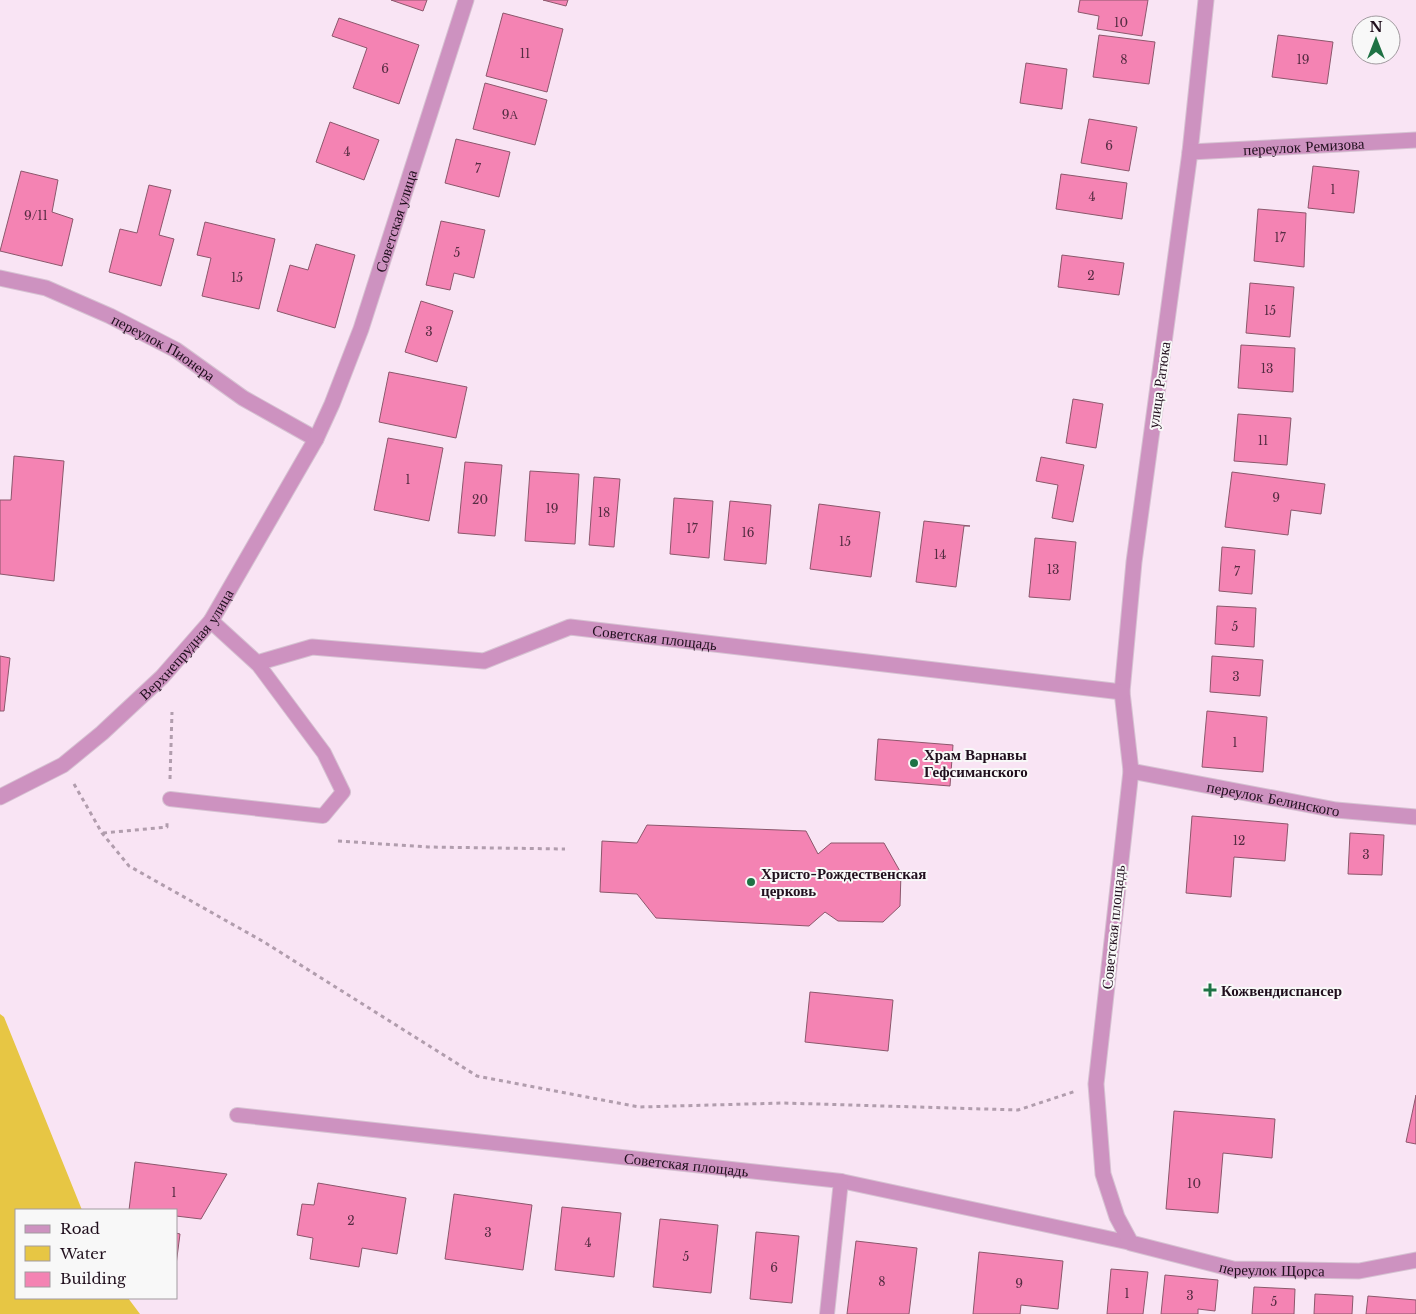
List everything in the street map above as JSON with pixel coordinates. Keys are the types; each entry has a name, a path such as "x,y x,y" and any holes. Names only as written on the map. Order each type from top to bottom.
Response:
{"street":[{"name":"Советская улица","path":"316,439 332,404 361,329 466,0"},
{"name":"улица Ратюка","path":"1131,771 1122,692 1134,562 1190,152 1206,0"},
{"name":"переулок Ремизова","path":"1190,152 1416,140"},
{"name":"переулок Пионера","path":"0,278 46,288 110,316 176,350 243,398 316,439"},
{"name":"Верхнепрудная улица","path":"0,797 63,765 102,734 162,677 211,621 316,439"},
{"path":"211,621 257,663"},
{"name":"Советская площадь","path":"257,663 312,647 484,661 570,627 1122,692"},
{"name":"Советская площадь","path":"1131,771 1096,1084 1103,1174 1117,1217 1131,1243"},
{"name":"переулок Белинского","path":"1131,771 1336,810 1416,817"},
{"name":"переулок Щорса","path":"1131,1243 1233,1269 1359,1271 1416,1260"}],"lane":[{"path":"170,799 323,816 344,792 324,753 257,663"},
{"name":"Советская площадь","path":"237,1115 841,1181 1131,1243"},
{"path":"827,1314 841,1181"}],"path":[{"path":"102,832 167,827 170,799 172,712"},
{"path":"63,765 102,832 129,866 264,942 477,1076 639,1107 783,1103 1018,1110 1096,1084"},
{"path":"338,841 428,847 565,849"}],"water":[{"path":"0,1014 4,1017 82,1209 15,1209 15,1299 129,1299 140,1314 0,1314"}],"building":[{"path":"391,0 427,0 423,11"},
{"path":"543,0 568,0 566,6"},
{"path":"1080,0 1148,0 1142,36 1097,29 1099,16 1078,12"},
{"path":"503,13 563,29 547,92 486,76"},
{"path":"339,18 419,45 399,104 353,88 367,48 332,36"},
{"path":"1099,35 1155,42 1149,84 1093,77"},
{"path":"1278,35 1333,42 1327,84 1272,77"},
{"path":"1026,63 1067,69 1062,109 1020,103"},
{"path":"485,83 547,100 535,145 473,129"},
{"path":"1089,119 1137,127 1129,171 1081,163"},
{"path":"330,122 379,140 364,180 316,162"},
{"path":"456,139 510,152 499,197 445,183"},
{"path":"1313,166 1359,171 1354,213 1308,208"},
{"path":"21,171 58,180 52,212 73,219 62,266 0,251"},
{"path":"1061,174 1127,183 1122,219 1056,209"},
{"path":"149,185 171,190 159,235 174,239 161,286 109,272 120,229 137,233"},
{"path":"1258,209 1306,213 1304,267 1254,261"},
{"path":"441,221 485,230 474,278 454,273 450,290 426,285"},
{"path":"205,222 275,239 259,309 202,296 211,258 197,255"},
{"path":"316,244 355,255 335,328 277,311 290,265 308,270"},
{"path":"1062,255 1124,263 1119,295 1058,287"},
{"path":"1250,283 1294,287 1290,337 1246,333"},
{"path":"421,301 453,311 437,362 405,352"},
{"path":"1241,345 1295,348 1293,392 1238,388"},
{"path":"389,372 467,387 456,438 379,422"},
{"path":"1073,399 1103,404 1096,448 1066,443"},
{"path":"1238,414 1291,418 1287,465 1234,461"},
{"path":"388,438 443,448 429,521 374,510"},
{"path":"14,456 64,461 54,581 0,574 0,500 11,500"},
{"path":"1041,457 1084,465 1073,522 1052,518 1058,485 1036,481"},
{"path":"465,462 502,465 495,536 458,533"},
{"path":"530,471 579,474 575,544 525,541"},
{"path":"1232,472 1325,484 1321,514 1291,510 1288,535 1225,527"},
{"path":"594,477 620,479 614,547 589,545"},
{"path":"674,498 713,501 709,558 670,554"},
{"path":"730,501 771,505 766,564 724,560"},
{"path":"819,504 880,512 871,577 810,569"},
{"path":"924,521 970,526 964,526 956,587 916,582"},
{"path":"1035,538 1076,542 1070,600 1029,597"},
{"path":"1222,547 1255,550 1252,594 1219,591"},
{"path":"1217,606 1256,608 1254,647 1215,644"},
{"path":"0,656 10,658 4,711 0,711"},
{"path":"1212,656 1263,660 1260,696 1210,692"},
{"path":"1207,711 1267,717 1263,772 1202,767"},
{"name":"Храм Варнавы Гефсиманского","path":"878,739 953,745 950,786 875,780"},
{"path":"1192,816 1288,824 1285,861 1234,857 1231,897 1186,893"},
{"name":"Христо-Рождественская церковь","path":"647,825 806,831 818,854 831,843 884,843 901,873 900,906 883,922 838,921 825,912 809,926 656,918 637,894 600,892 602,841 637,843"},
{"path":"1350,833 1384,835 1382,875 1348,874"},
{"path":"810,992 893,1000 888,1051 805,1042"},
{"path":"1416,1095 1416,1144 1406,1142"},
{"path":"1174,1111 1275,1119 1272,1158 1223,1153 1218,1213 1166,1209"},
{"path":"135,1162 227,1174 201,1219 178,1216 178,1209 129,1209"},
{"path":"318,1183 406,1198 397,1254 362,1248 359,1267 310,1259 313,1238 297,1235 302,1204 314,1205"},
{"path":"454,1194 532,1205 523,1270 445,1259"},
{"path":"562,1207 621,1213 614,1277 555,1270"},
{"path":"660,1219 718,1225 711,1293 653,1287"},
{"path":"756,1232 799,1236 792,1303 750,1299"},
{"path":"178,1234 180,1234 178,1250"},
{"path":"856,1241 917,1248 909,1314 847,1314"},
{"path":"979,1252 1063,1261 1058,1309 1021,1305 1020,1314 973,1314"},
{"path":"1111,1269 1148,1272 1143,1314 1107,1314"},
{"path":"1165,1275 1218,1280 1215,1311 1198,1309 1198,1314 1161,1314"},
{"path":"1254,1287 1295,1289 1294,1314 1252,1314"},
{"path":"1315,1294 1353,1296 1352,1314 1314,1314"},
{"path":"1368,1296 1416,1300 1416,1314 1366,1314"}],"place":[{"name":"Храм Варнавы Гефсиманского","path":"914,763"},
{"name":"Христо-Рождественская церковь","path":"751,882"},
{"name":"Кожвендиспансер","path":"1210,990"}]}
